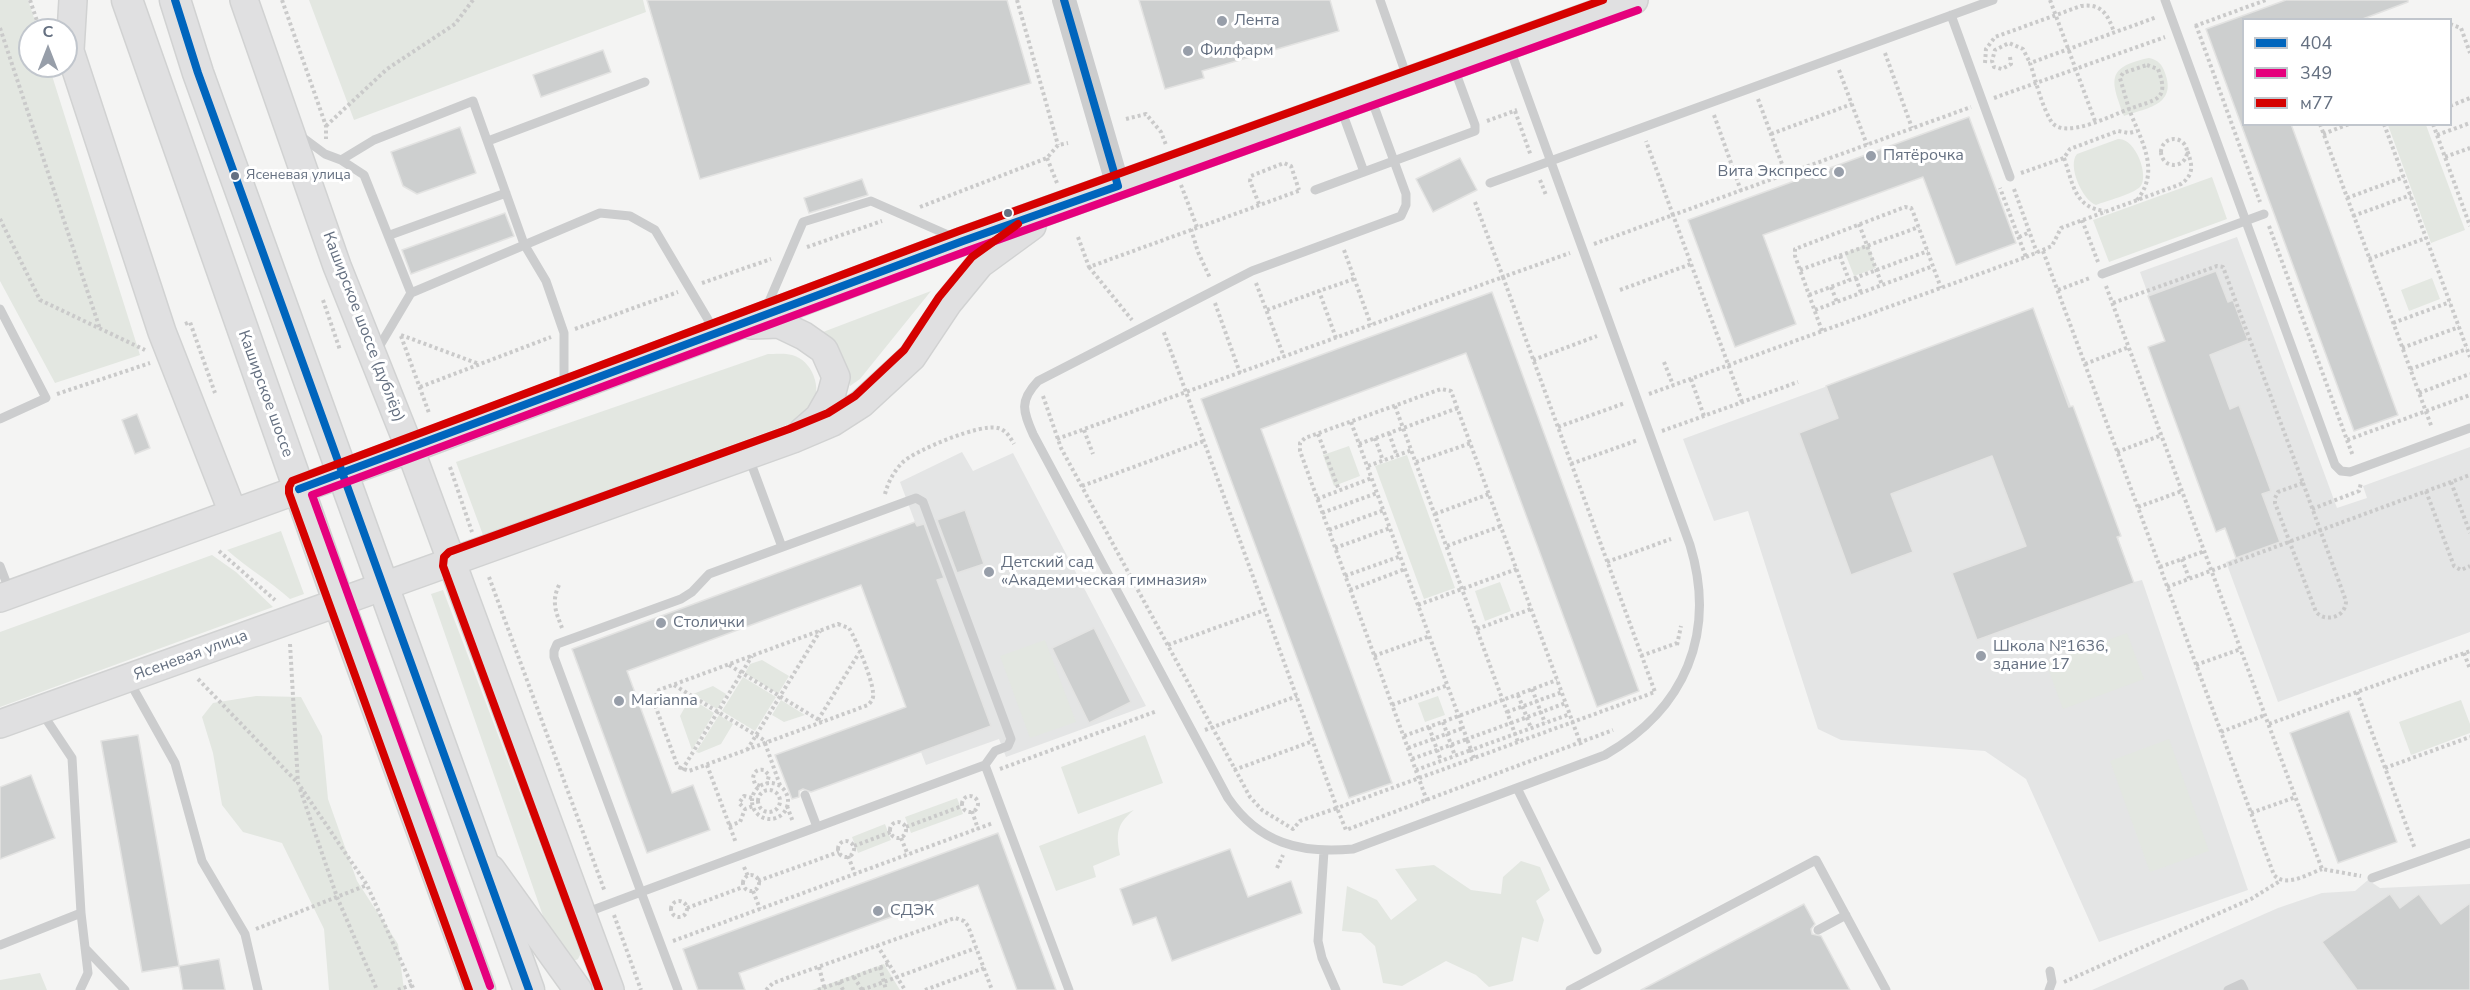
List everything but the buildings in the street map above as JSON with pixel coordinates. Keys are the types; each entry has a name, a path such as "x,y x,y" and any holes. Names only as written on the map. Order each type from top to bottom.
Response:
{"main road":[{"path":"52,0 58,18"},
{"path":"70,18 73,0"},
{"name":"Каширское шоссе","path":"127,0 165,114 339,603 480,990"},
{"path":"175,0 198,73 382,588 529,990"},
{"name":"Каширское шоссе (дублёр)","path":"244,0 287,125 453,562 610,990"},
{"name":"Ясеневая улица","path":"5,596 410,449 963,241 1056,197 1118,186 1634,0"},
{"path":"78,76 162,332 232,513"},
{"name":"Ясеневая улица","path":"0,724 748,456 833,422 861,404 912,357 948,303 980,264 1056,197"},
{"path":"740,325 779,324 804,336 824,350 836,377 831,396 819,417 793,439"},
{"path":"478,850 578,990"}],"street":[{"path":"1064,0 1118,186"}],"lane":[{"path":"1380,0 1409,82"},
{"path":"1490,183 1993,0"},
{"path":"2165,0 2338,469 2350,472 2470,428"},
{"path":"1951,15 2010,177"},
{"path":"1370,96 1406,194 1406,205 1401,216 1252,271 1138,328 1038,381 1026,398 1024,415 1237,811 1260,831 1286,845 1324,851 1353,849 1605,755 1640,732 1666,705 1690,660 1699,624 1699,579 1690,545 1509,46"},
{"path":"1315,190 1476,130 1454,66"},
{"path":"488,141 645,82"},
{"path":"341,160 374,140 474,101 524,244 546,281 564,333 564,391"},
{"path":"1340,107 1364,172"},
{"path":"287,125 325,153 364,175 411,293"},
{"path":"390,236 506,193"},
{"path":"373,356 411,293 600,213 630,216 655,231 689,288 740,325 790,253 803,222 871,201 963,241"},
{"path":"2102,274 2264,214"},
{"path":"0,309 46,398 0,419"},
{"path":"748,456 782,547"},
{"path":"678,990 554,657 557,644 681,599 692,592 709,574 916,498 923,502 1011,740 1008,746 993,753 987,769 1069,990"},
{"path":"0,566 5,596"},
{"path":"127,678 175,763 202,861 245,934 258,990"},
{"path":"40,709 72,758 81,913 88,973 80,990"},
{"path":"582,914 817,827 987,769"},
{"path":"1517,788 1597,950"},
{"path":"805,795 817,827"},
{"path":"2372,878 2470,843"},
{"path":"1324,851 1318,941 1322,958 1336,990"},
{"path":"1570,990 1816,860 1886,990"},
{"path":"0,945 81,913"},
{"path":"1818,930 1846,915"},
{"path":"85,948 125,990"},
{"path":"2050,971 2052,982 2050,989"},
{"path":"2228,990 2241,984 2244,990"}],"path":[{"path":"30,0 36,18"},
{"path":"282,0 326,126 326,142"},
{"path":"326,126 387,69 455,24 473,0"},
{"path":"1017,0 1058,146"},
{"path":"2050,0 2094,121"},
{"path":"2246,0 2248,6"},
{"path":"2022,89 2266,0"},
{"path":"1988,71 1984,55 1989,42 1995,37 2081,6 2095,6 2109,17 2114,32"},
{"path":"2030,63 2169,12"},
{"path":"2452,24 2461,28 2470,53"},
{"path":"2196,25 2347,440 2470,395"},
{"path":"0,28 100,329"},
{"path":"1880,41 1912,128"},
{"path":"2010,57 2011,64 2002,69 1994,66 1992,61 1995,50 2009,43 2023,49 2051,121 2059,128 2072,129 2129,109 2155,99 2162,93 2164,86 2158,69 2147,65 2121,76 2120,84 2129,109 2150,167 2148,183 2137,200"},
{"path":"1835,57 1867,145"},
{"path":"1754,87 1785,175"},
{"path":"1994,89 1998,97"},
{"path":"2452,106 2470,98"},
{"path":"1709,103 1741,191"},
{"path":"1771,134 1852,104"},
{"path":"1475,125 1530,105"},
{"path":"1742,402 1673,215 1971,107 1975,118"},
{"path":"1515,111 1547,199"},
{"path":"1126,119 1146,114"},
{"path":"2437,135 2470,123"},
{"path":"2321,126 2436,440"},
{"path":"2323,134 2344,126"},
{"path":"2385,126 2470,357"},
{"path":"2434,126 2470,226"},
{"path":"2037,253 2010,177 2064,158 2070,149 2118,131 2129,134 2137,131"},
{"path":"1728,366 2043,251 2052,246 2061,228 2186,181 2192,166 2187,150 2182,142 2173,139 2162,146 2160,155 2165,163 2174,166 2182,163 2187,150"},
{"path":"420,387 689,288 901,214 1047,158 1058,146 1068,143"},
{"path":"2445,157 2470,148"},
{"path":"1047,158 1056,197"},
{"path":"2064,158 2079,199 2088,207 2106,211"},
{"path":"1259,204 1250,178 1253,174 1284,163 1291,166 1299,190"},
{"path":"2347,198 2404,177"},
{"path":"1998,182 2026,257"},
{"path":"1089,267 1299,190 1315,190"},
{"path":"2353,216 2410,195"},
{"path":"2464,208 2470,206"},
{"path":"1822,331 1794,252 1796,247 1859,224 1908,207 1913,212 1941,288"},
{"path":"0,219 40,300 146,350"},
{"path":"2082,220 2322,869"},
{"path":"1859,224 1882,285"},
{"path":"1800,270 1919,227"},
{"path":"1191,229 1240,373"},
{"path":"2019,237 2030,232"},
{"path":"1078,237 1089,267 1138,328"},
{"path":"1339,238 1371,325"},
{"path":"2369,259 2426,238"},
{"path":"1563,243 1570,264"},
{"path":"1809,295 1928,251"},
{"path":"2043,251 2274,875 2280,881 2287,882 2322,869 2372,878"},
{"path":"1839,256 1849,280"},
{"path":"1620,290 1691,264"},
{"path":"1815,310 1934,266"},
{"path":"2113,303 2217,266 2223,267 2346,601 2345,610 2342,613 2328,618 2319,616 2316,612 2275,498 2278,492 2302,483"},
{"path":"1252,271 1284,357"},
{"path":"2058,290 2102,274"},
{"path":"1057,439 1503,277 1655,692"},
{"path":"1856,278 1861,293"},
{"path":"1267,310 1354,279"},
{"path":"1831,287 1837,302"},
{"path":"1319,291 1336,338"},
{"path":"2393,323 2450,302"},
{"path":"328,313 340,350"},
{"path":"185,324 190,322 214,393"},
{"path":"1593,326 1600,346"},
{"path":"1162,327 1346,830 1581,744 1617,728"},
{"path":"2402,348 2459,327"},
{"path":"429,413 400,335 480,364"},
{"path":"1533,360 1597,336"},
{"path":"2085,364 2129,347"},
{"path":"2410,369 2468,350"},
{"path":"46,398 150,362"},
{"path":"1664,362 1673,385"},
{"path":"2419,393 2470,374"},
{"path":"1691,379 1704,416"},
{"path":"1571,464 1798,382"},
{"path":"1427,800 1299,447 1305,438 1445,388 1451,392 1581,744"},
{"path":"1041,392 1057,439 1235,770 1258,806 1293,829 1300,821 1655,692"},
{"path":"1618,394 1625,413"},
{"path":"1395,406 1518,742"},
{"path":"1359,444 1458,408"},
{"path":"1352,422 1474,758"},
{"path":"884,510 886,492 896,470 905,460 921,451 984,427 1002,430 1014,444"},
{"path":"1084,430 1093,454"},
{"path":"1632,432 1639,452"},
{"path":"1389,433 1397,456"},
{"path":"1318,434 1339,490"},
{"path":"2117,452 2162,435"},
{"path":"1375,438 1383,461"},
{"path":"1082,486 1204,441"},
{"path":"1416,462 1471,443"},
{"path":"1368,466 1412,450"},
{"path":"450,467 475,540"},
{"path":"2167,587 2470,475"},
{"path":"1317,498 1372,478"},
{"path":"2451,482 2470,533"},
{"path":"2138,507 2182,490"},
{"path":"1322,513 1377,492"},
{"path":"2312,508 2357,492"},
{"path":"2426,492 2454,566 2461,570 2470,566"},
{"path":"1435,514 1489,494"},
{"path":"1329,530 1384,510"},
{"path":"1447,546 1501,526"},
{"path":"1335,548 1390,528"},
{"path":"1667,528 1675,550"},
{"path":"1607,562 1671,539"},
{"path":"219,551 280,605"},
{"path":"2160,567 2205,551"},
{"path":"1345,576 1401,556"},
{"path":"2182,560 2189,579"},
{"path":"1350,590 1406,569"},
{"path":"1418,605 1517,569"},
{"path":"489,578 607,896"},
{"path":"559,585 554,598 554,607 567,640"},
{"path":"1477,629 1532,609"},
{"path":"1168,645 1265,610"},
{"path":"1676,650 1682,618"},
{"path":"838,624 845,625 852,632 873,690 873,699 868,705 707,765 689,771 681,770 654,700 659,690 838,624"},
{"path":"747,750 820,631"},
{"path":"1374,656 1430,636"},
{"path":"1641,656 1677,643"},
{"path":"289,646 298,783 337,897 377,990"},
{"path":"2196,665 2241,649"},
{"path":"2269,724 2470,651"},
{"path":"820,721 859,653"},
{"path":"2464,653 2470,669"},
{"path":"681,770 752,656"},
{"path":"728,665 820,721"},
{"path":"198,679 298,783 367,885 413,988 398,990"},
{"path":"1404,736 1557,680"},
{"path":"1650,699 1660,682"},
{"path":"674,685 766,743 788,803 785,811 772,819 761,817 747,795 741,798 740,805 745,809"},
{"path":"1392,705 1448,685"},
{"path":"1532,689 1545,723"},
{"path":"1507,712 1562,692"},
{"path":"2357,692 2419,861"},
{"path":"1518,695 1531,728"},
{"path":"1194,734 1297,696"},
{"path":"1412,759 1566,703"},
{"path":"987,769 1157,711"},
{"path":"1416,770 1570,714"},
{"path":"2221,732 2265,715"},
{"path":"1443,722 1455,756"},
{"path":"1429,727 1441,761"},
{"path":"1408,748 1463,728"},
{"path":"2385,768 2470,737"},
{"path":"1217,776 1313,741"},
{"path":"707,765 748,876"},
{"path":"767,784 770,777 764,770 758,770 753,775 755,784 760,786 767,784 781,788"},
{"path":"729,826 740,822 745,809 752,803 760,786"},
{"path":"767,791 774,791 780,798 779,808 773,812 764,811 758,803 761,794 767,791"},
{"path":"967,797 974,797 978,804 972,811 967,811 962,806 962,802 967,797"},
{"path":"2251,813 2296,797"},
{"path":"752,803 758,803"},
{"path":"906,827 962,806"},
{"path":"972,811 978,829"},
{"path":"661,946 1005,819"},
{"path":"891,832 891,828 896,823 902,823 906,827"},
{"path":"902,837 906,827"},
{"path":"891,832 895,837 902,837"},
{"path":"854,846 891,832"},
{"path":"902,837 908,855"},
{"path":"839,852 838,847 843,842 848,841 854,846"},
{"path":"839,852 848,856 852,854 854,846"},
{"path":"758,881 839,852"},
{"path":"848,856 855,874"},
{"path":"744,887 753,891 758,887 758,881 753,876 748,876"},
{"path":"744,887 744,880 748,876"},
{"path":"2050,989 2251,899 2280,881"},
{"path":"245,934 367,885"},
{"path":"687,908 744,887"},
{"path":"753,891 760,909"},
{"path":"679,902 684,903 687,908 686,913 681,917 676,917 671,910 672,905 679,902"},
{"path":"614,914 641,990"},
{"path":"766,990 819,967 955,918 964,921 968,926 992,990"},
{"path":"877,945 905,990"},
{"path":"854,977 862,990 976,948"},
{"path":"818,990 889,964"},
{"path":"819,967 825,989"},
{"path":"880,967 886,990"},
{"path":"925,990 984,968"},
{"path":"839,982 843,990"}],"shaded area":[{"path":"0,0 28,0 34,18 18,18 18,78 53,78 140,355 55,383 0,281"},
{"path":"309,0 643,0 646,12 354,120"},
{"path":"2149,58 2157,61 2162,67 2168,84 2167,92 2158,104 2124,116 2116,93 2115,77 2118,71 2125,66"},
{"path":"2388,126 2426,126 2465,230 2431,243"},
{"path":"2118,139 2124,140 2135,150 2142,166 2143,182 2132,192 2096,205 2081,190 2077,182 2074,159 2077,154"},
{"path":"2212,177 2227,219 2109,262 2093,220"},
{"path":"2237,237 2337,508 2367,498 2363,486 2470,447 2470,632 2278,702 2226,562 2236,558 2226,529 2216,532 2148,347 2165,341 2140,272"},
{"path":"1868,244 1876,268 1854,276 1845,253"},
{"path":"2432,278 2440,299 2409,311 2401,290"},
{"path":"931,291 860,379 850,386 840,357 823,332"},
{"name":"Школа №1636, здание 17","path":"2033,308 2121,536 2118,538 2134,582 2142,580 2248,890 2099,942 2026,779 1985,751 1841,740 1818,729 1748,511 1714,521 1683,439 1926,350 1950,347 1947,340"},
{"path":"768,354 786,354 799,358 814,376 815,399 809,410 795,422 483,535 456,462"},
{"path":"1349,446 1360,476 1334,486 1323,455"},
{"name":"Детский сад «Академическая гимназия»","path":"962,452 973,471 1013,453 1146,706 1006,757 999,739 926,765 921,752 962,736 915,522 900,482"},
{"path":"1407,455 1455,588 1424,599 1375,466"},
{"path":"281,531 304,594 290,599 227,550"},
{"path":"212,555 236,572 273,607 0,707 0,632"},
{"path":"1500,582 1511,611 1485,621 1475,591"},
{"path":"443,590 581,953 578,959 570,963 565,961 543,916 431,594"},
{"path":"2127,633 2144,679 2063,709 2046,663"},
{"path":"1045,640 1076,722 1030,738 1000,656"},
{"path":"762,660 789,676 778,694 745,673 750,664"},
{"path":"743,677 776,697 755,731 722,711"},
{"path":"713,686 726,694 717,709 693,694"},
{"path":"256,696 301,697 322,736 328,799 357,881 398,944 404,990 329,990 324,929 282,843 243,832 222,805 213,753 202,717 213,703"},
{"path":"1438,696 1445,715 1425,722 1418,703"},
{"path":"690,698 714,713 692,750 680,716"},
{"path":"781,700 805,715 784,722 772,715"},
{"path":"2461,700 2470,724 2470,733 2411,755 2399,722"},
{"path":"719,715 733,724 721,744 699,753 696,752"},
{"path":"1145,735 1163,783 1078,814 1061,767"},
{"path":"2169,739 2209,851 2150,872 2110,761"},
{"path":"957,798 963,814 911,833 905,817"},
{"path":"1134,810 1124,820 1119,830 1120,855 1093,866 1096,877 1056,891 1039,846"},
{"path":"885,824 891,840 858,853 852,837"},
{"path":"1521,861 1540,867 1550,890 1536,901 1544,920 1538,942 1522,937 1513,981 1489,987 1476,975 1446,961 1402,986 1383,983 1375,946 1361,933 1342,931 1347,886 1377,900 1391,920 1417,900 1395,869 1434,865 1471,890 1501,894 1503,877"},
{"path":"2368,880 2380,888 2470,884 2470,990 2092,990 2278,908 2322,893 2355,891"},
{"path":"884,964 900,990 812,990"},
{"path":"40,973 47,990 0,990 0,980"}],"transit line":[{"name":"404","path":"175,0 198,73 529,990"},
{"name":"404","path":"1064,0 1118,186"},
{"name":"м77","path":"469,990 289,493 292,481 959,231 1603,0"},
{"name":"349","path":"490,986 312,495 967,251 1638,10"},
{"name":"404","path":"299,489 963,241 1118,186"},
{"name":"м77","path":"599,990 443,566 444,557 449,552 828,413 855,396 904,350 939,297 972,257 1018,224"}],"place":[{"name":"Лента","path":"1222,21"},
{"name":"Филфарм","path":"1188,51"},
{"name":"Пятёрочка","path":"1871,156"},
{"name":"Вита Экспресс","path":"1839,172"},
{"name":"Ясеневая улица","path":"235,176"},
{"name":"Детский сад «Академическая гимназия»","path":"989,572"},
{"name":"Столички","path":"661,623"},
{"name":"Школа №1636, здание 17","path":"1981,656"},
{"name":"Marianna","path":"619,701"},
{"name":"СДЭК","path":"878,911"}]}
